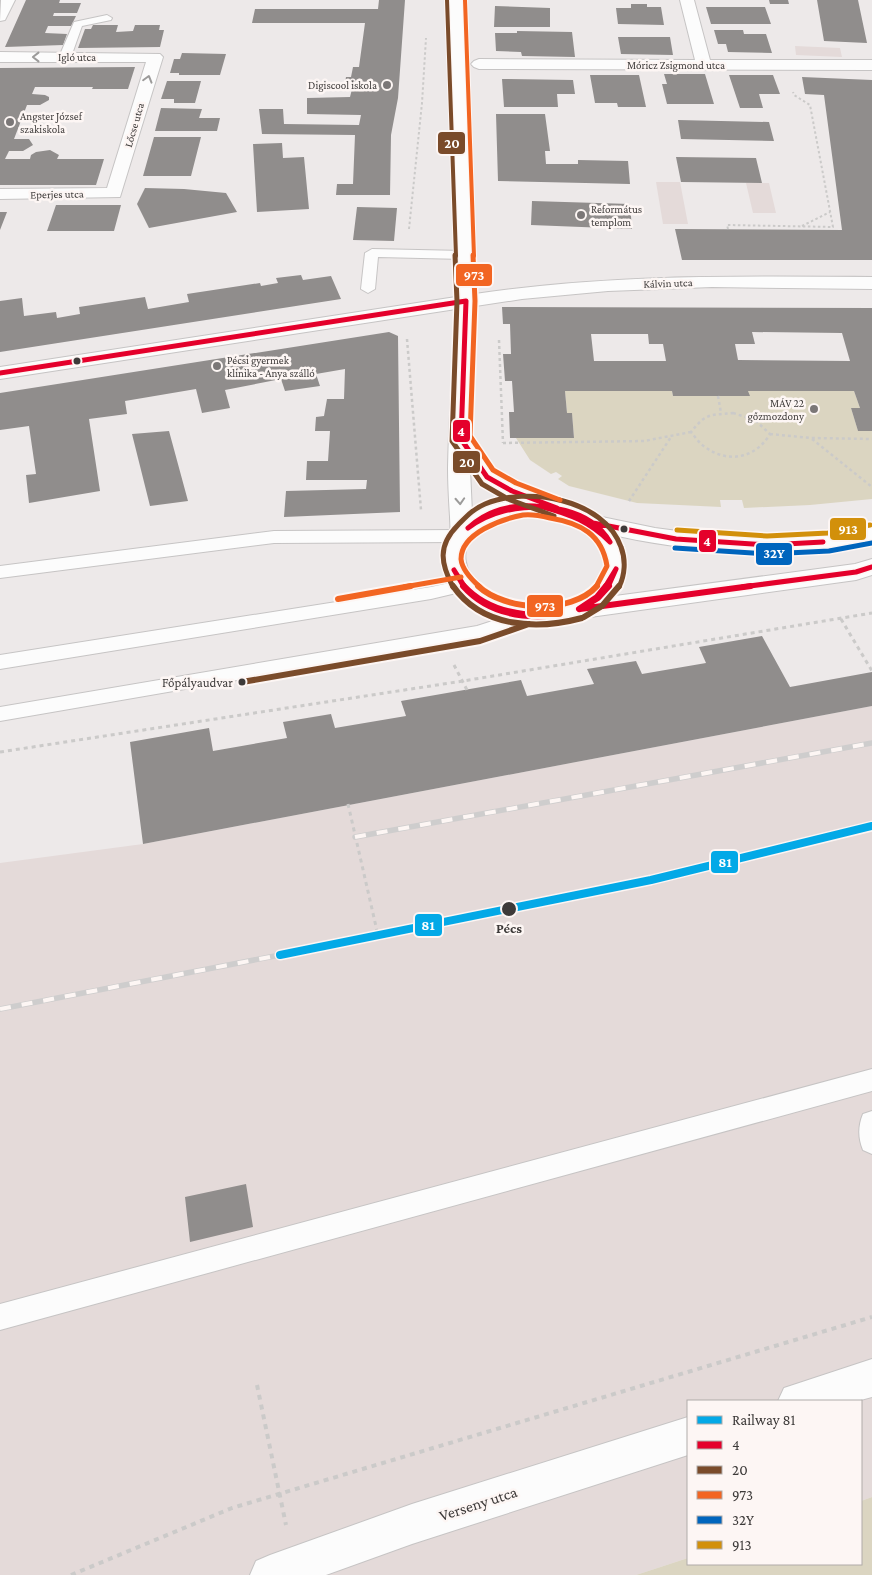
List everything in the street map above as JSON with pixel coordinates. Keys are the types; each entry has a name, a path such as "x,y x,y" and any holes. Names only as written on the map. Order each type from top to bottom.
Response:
{"street":[{"path":"0,17 8,0"},
{"path":"456,0 466,301 459,469 461,534"},
{"path":"687,0 704,65"},
{"name":"Igló utca","path":"0,57 154,57"},
{"name":"Lőcse utca","path":"114,193 154,57"},
{"name":"Móricz Zsigmond utca","path":"479,64 872,65"},
{"name":"Eperjes utca","path":"0,194 114,193"},
{"name":"Kálvin utca","path":"0,373 522,293 627,284 712,281 872,283"},
{"path":"461,439 487,477 512,491 576,514 593,523 676,539 767,545 829,542 872,534"},
{"path":"557,508 539,506 502,509 486,514 472,522 461,534 452,556 453,566 463,586 479,600 501,611 526,616 553,616 580,609 856,572 872,568"},
{"path":"580,609 598,598 611,585 617,569 615,552 607,537 593,523"},
{"path":"800,1400 872,1378"},
{"name":"Verseny utca","path":"283,1570 412,1524 687,1436"}],"lane":[{"path":"65,57 78,24 107,18"},
{"path":"368,288 372,253 464,255"},
{"path":"0,572 274,537 461,534"},
{"path":"0,662 431,593 463,586"},
{"path":"0,714 479,632 526,616"},
{"path":"0,1317 872,1080"},
{"path":"872,1122 872,1142"}],"path":[{"path":"407,254 422,103 426,38"},
{"path":"728,229 727,225 833,227 810,105 794,95"},
{"path":"801,226 830,212"},
{"path":"402,312 407,335 423,535"},
{"path":"499,334 502,443 508,450"},
{"path":"718,396 721,412"},
{"path":"502,443 644,441 691,432 701,419 721,412 745,416 755,420 770,434 812,438 872,439"},
{"path":"691,432 705,447 728,455 752,453 760,448 770,434"},
{"path":"628,501 672,437"},
{"path":"812,438 872,487"},
{"path":"0,752 453,682 872,613"},
{"path":"841,619 872,671"},
{"path":"348,804 380,944"},
{"path":"71,1575 232,1508 872,1317"},
{"path":"257,1385 279,1493 283,1570"}],"shaded area":[{"path":"795,46 840,48 842,57 796,55"},
{"path":"656,182 680,182 688,224 663,224"},
{"path":"746,183 769,183 776,213 753,213"},
{"path":"565,391 672,391 673,396 749,396 748,391 854,391 860,408 851,408 858,431 872,431 872,499 810,505 744,508 742,500 720,500 721,507 637,503 569,486 558,479 562,476 556,472 551,474 530,460 516,438 574,438 572,414 567,413"},
{"path":"872,706 872,1497 862,1501 862,1400 687,1400 687,1558 636,1575 0,1575 0,863 143,844"},
{"path":"872,1497 872,1575 636,1575 687,1558 687,1565 862,1565 862,1501"}],"building":[{"path":"26,0 60,0 59,3 81,3 77,13 54,13 53,16 76,16 71,26 48,26 45,33 67,34 63,45 5,47"},
{"path":"379,0 405,0 398,98 391,135 390,195 336,195 337,184 353,184 355,135 262,134 259,109 283,109 284,124 359,125 361,115 307,114 307,98 350,97 352,89 344,89 346,77 351,77 353,67 359,67 365,23 252,23 255,9 378,9"},
{"path":"769,0 788,0 789,4 770,4"},
{"path":"817,0 858,0 867,43 824,41"},
{"path":"631,4 647,4 647,7 661,7 664,25 618,24 616,8 631,8"},
{"path":"495,6 550,8 550,27 494,27"},
{"path":"706,7 765,7 771,24 711,24"},
{"path":"93,25 118,25 116,32 133,31 135,25 160,25 159,30 164,30 160,47 78,48 85,29 91,29"},
{"path":"714,30 743,30 744,34 766,34 772,53 728,52 726,44 718,44"},
{"path":"517,31 572,32 575,57 522,56 521,52 496,51 495,33 517,33"},
{"path":"618,37 670,37 673,55 621,54"},
{"path":"182,53 226,54 220,75 179,75 179,73 170,73 174,59 180,59"},
{"name":"Angster József szakiskola","path":"135,67 128,89 35,87 32,94 45,95 49,97 49,100 40,105 27,105 14,139 29,139 33,145 23,151 9,151 5,159 30,159 31,155 36,152 50,150 59,155 57,159 104,159 96,185 0,185 0,68"},
{"path":"664,74 705,74 714,104 667,104 662,84 667,84"},
{"path":"590,75 639,75 646,107 618,107 617,103 595,103"},
{"path":"729,75 773,75 780,94 759,94 763,108 740,108"},
{"path":"802,77 872,80 872,260 682,260 675,229 842,230 824,95 805,94"},
{"path":"502,79 573,80 575,94 557,94 558,107 504,107"},
{"path":"167,81 201,81 195,103 174,103 174,99 161,99"},
{"path":"161,108 202,109 199,118 220,118 217,131 155,131"},
{"path":"496,114 545,114 550,151 545,151 546,164 578,164 578,160 628,161 630,184 498,181"},
{"path":"678,120 769,122 774,141 681,139"},
{"path":"154,137 201,137 191,176 143,176"},
{"path":"282,143 283,158 304,157 309,209 257,212 253,144"},
{"path":"676,157 756,158 762,183 681,182"},
{"path":"145,188 226,193 237,212 149,228 137,204"},
{"name":"Református templom","path":"532,201 630,204 632,229 531,225"},
{"path":"56,205 121,205 114,231 47,231"},
{"path":"357,207 397,208 394,241 353,240"},
{"path":"0,212 7,212 0,230"},
{"path":"301,275 303,280 331,276 341,299 0,352 0,301 22,298 24,316 56,312 57,318 80,314 79,307 145,297 148,309 189,302 187,294 260,283 261,286 278,283 276,278"},
{"path":"502,307 872,308 872,431 858,431 851,408 860,408 854,391 748,391 750,396 673,396 672,391 565,391 567,413 572,413 574,438 510,438 509,412 514,412 512,381 505,381 503,354 511,354 510,324 503,324","holes":["752,332 842,333 850,361 738,360 735,344 755,344","591,334 648,334 649,344 663,344 666,361 594,361"]},
{"path":"389,332 398,336 400,512 284,517 286,491 366,489 367,480 306,480 307,461 328,461 330,431 315,431 316,417 324,416 327,399 344,399 345,369 316,374 320,386 285,391 281,379 225,390 230,408 202,413 196,389 125,401 127,414 89,419 100,491 29,503 26,475 36,474 29,426 0,430 0,393"},
{"path":"169,431 188,501 150,506 132,434"},
{"path":"762,636 790,687 872,672 872,706 143,844 130,742 209,728 213,751 287,738 283,722 331,714 335,728 406,716 401,701 521,680 527,696 594,684 587,669 636,661 642,674 706,663 699,647"},
{"path":"246,1184 253,1227 190,1242 185,1197"}],"railway":[{"path":"355,837 872,743"},
{"path":"0,1009 280,955"}],"rail line":[{"name":"81","path":"280,955 651,880 872,826"}],"transit line":[{"name":"20","path":"447,0 457,301 452,441 482,484 508,499 554,516"},
{"name":"973","path":"465,0 475,301 470,436 493,470 516,483 560,500"},
{"name":"4","path":"466,301 461,439 487,477 512,491 557,508"},
{"name":"4","path":"0,373 466,301"},
{"name":"20","path":"582,618 563,623 522,624 502,620 483,613 467,602 453,588 444,569 443,551 451,533 467,515 485,504 518,497 553,499 570,503 598,516 611,528 619,542 623,552 624,574 616,592 610,599 594,612 584,617"},
{"name":"4","path":"468,528 483,516 502,508 513,506 543,507"},
{"name":"4","path":"468,528 494,513 543,507"},
{"name":"4","path":"543,507 572,512 581,516 599,527 610,542"},
{"name":"4","path":"543,507 580,518 610,542"},
{"name":"973","path":"524,515 567,522 587,531 595,538 603,549 607,566 600,581 591,592 582,598 567,603 536,607 508,602 484,592 468,576 461,559 467,541 487,526 524,515"},
{"name":"4","path":"593,523 676,539 767,545 823,542"},
{"name":"913","path":"677,530 767,536 828,533 870,525"},
{"name":"32Y","path":"675,548 767,554 829,551 872,543"},
{"name":"4","path":"580,609 856,572 872,567"},
{"name":"4","path":"579,609 601,593 616,569"},
{"name":"4","path":"580,609 593,602 608,588 616,569"},
{"name":"4","path":"454,570 461,583 471,594 483,602 512,613 543,616 557,615"},
{"name":"4","path":"454,570 460,583 470,594 497,610 528,616 543,617 557,615"},
{"name":"973","path":"338,599 461,577"},
{"name":"20","path":"242,682 480,641 529,624"}],"place":[{"name":"Digiscool iskola","path":"387,85"},
{"name":"Angster József szakiskola","path":"10,122"},
{"name":"Református templom","path":"581,215"},
{"name":"Pécsi gyermek klinika - Anya szálló","path":"217,366"},
{"name":"MÁV 22 gőzmozdony","path":"814,409"},
{"name":"Főpályaudvar","path":"242,682"},
{"name":"Pécs","path":"509,909"}]}
